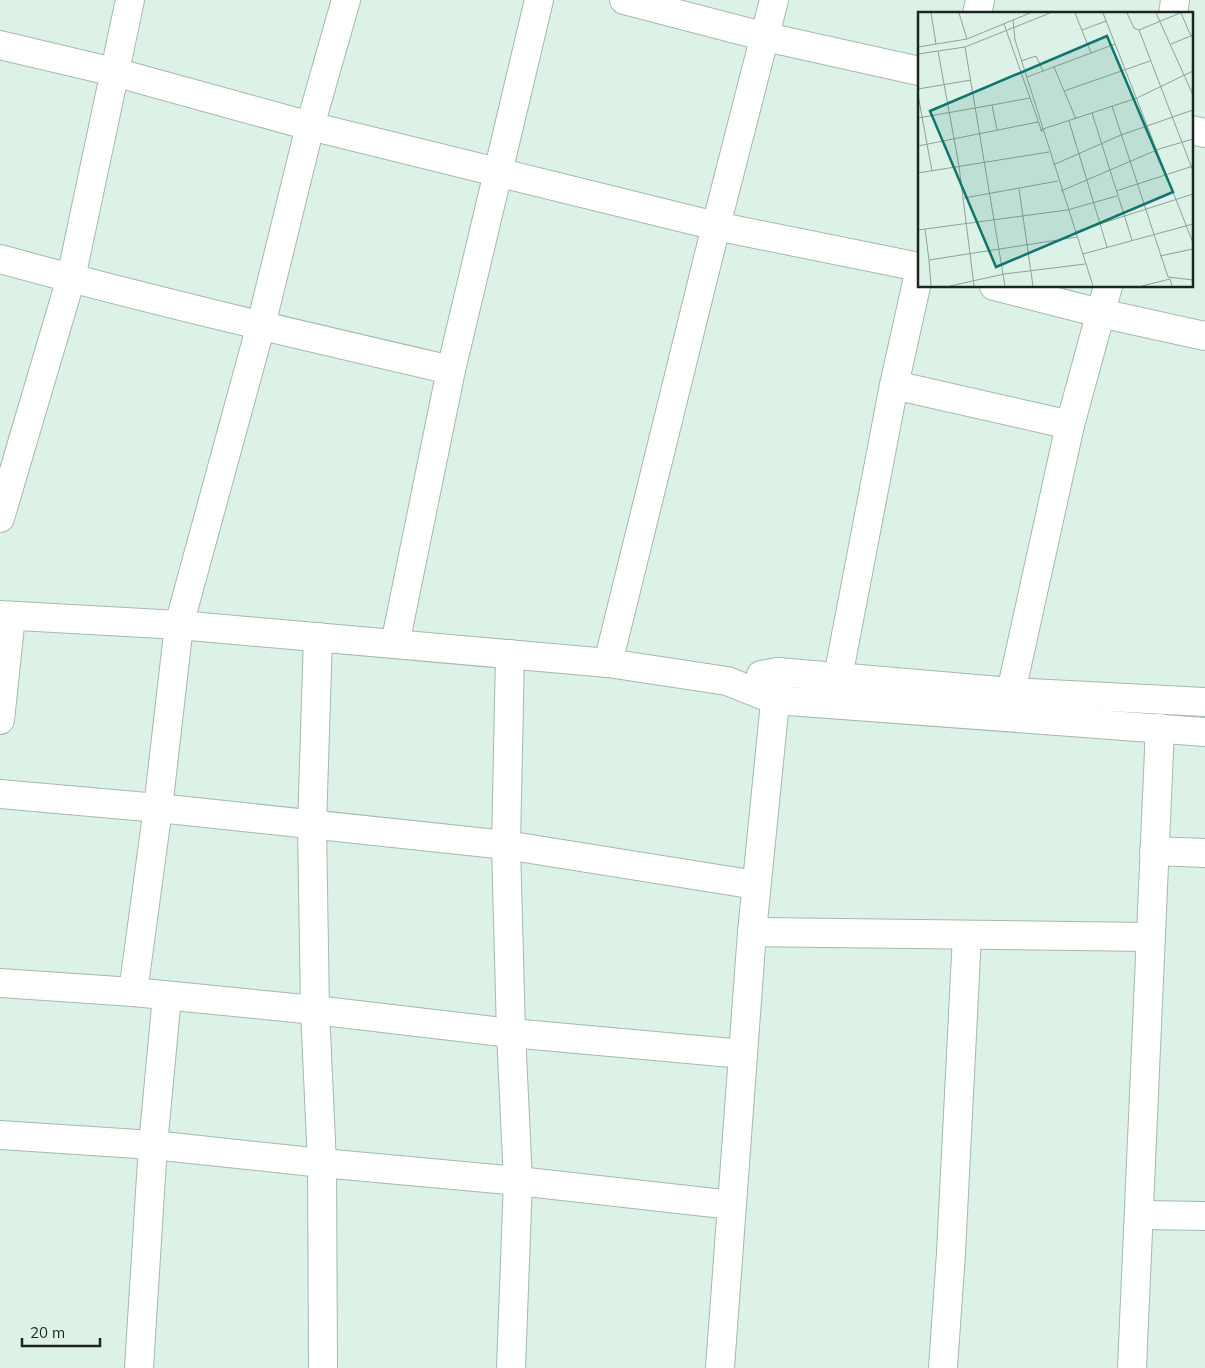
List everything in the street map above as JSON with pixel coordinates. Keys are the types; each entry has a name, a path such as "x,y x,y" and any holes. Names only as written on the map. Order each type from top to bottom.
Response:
{"street":[{"path":"0,518 71,278 130,0"},
{"path":"133,992 158,808 179,624 261,325 310,126 346,0"},
{"path":"395,644 451,370 539,0"},
{"path":"624,0 766,37 918,71"},
{"path":"608,663 774,0"},
{"path":"0,44 114,72 310,126 716,226 918,268"},
{"path":"1192,130 1205,132"},
{"path":"0,259 261,325 451,370"},
{"path":"838,677 894,385 918,277"},
{"path":"1002,288 1100,313 1205,336"},
{"path":"1011,692 1070,425 1107,288"},
{"path":"894,385 1070,425"},
{"path":"0,720 6,616 179,624 608,663 727,681 775,700 1205,732"},
{"path":"318,637 312,826 315,1010 322,1163 323,1368"},
{"path":"510,654 506,845 511,1033 518,1181 511,1368"},
{"path":"727,681 778,672 1011,692 1205,702"},
{"path":"720,1368 752,932 778,672"},
{"path":"1132,1368 1160,728"},
{"path":"0,794 158,808 312,826 506,845 756,886"},
{"path":"1154,851 1205,853"},
{"path":"752,932 1150,937"},
{"path":"943,1368 951,1253 967,935"},
{"path":"0,983 133,992 315,1010 511,1033 743,1054"},
{"path":"139,1368 153,1145 167,996"},
{"path":"0,1134 153,1145 518,1181 732,1205"},
{"path":"1140,1215 1205,1216"}]}
